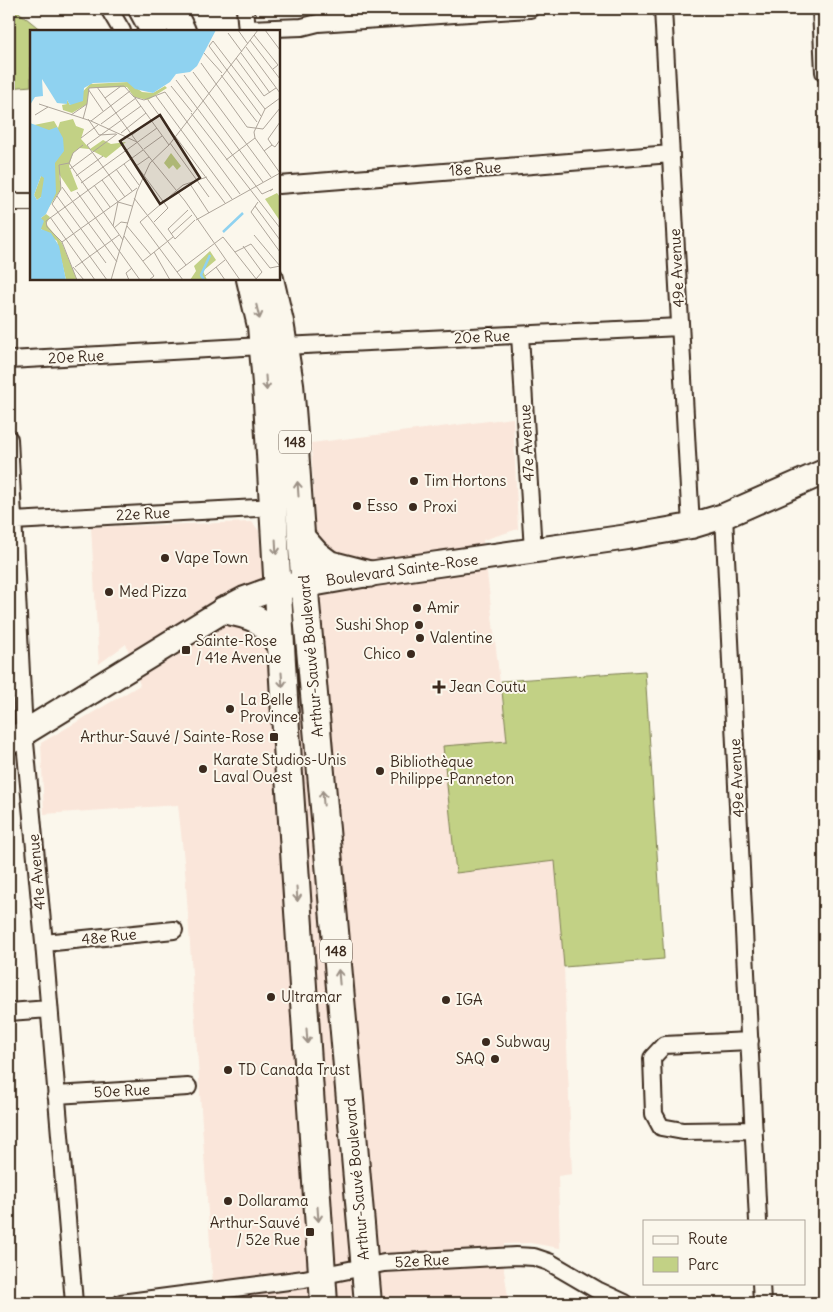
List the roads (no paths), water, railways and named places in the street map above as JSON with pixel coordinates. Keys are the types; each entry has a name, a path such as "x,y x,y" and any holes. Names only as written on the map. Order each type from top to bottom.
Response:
{"main road":[{"path":"142,9 153,30"},
{"path":"170,9 181,30"},
{"name":"Arthur-Sauvé Boulevard","path":"250,280 260,320 274,346 290,384 304,584 368,1303"},
{"name":"Arthur-Sauvé Boulevard","path":"270,280 280,322 274,346 274,507 280,645 324,1303"},
{"path":"302,538 316,554 329,564 368,574"},
{"path":"224,610 258,620 280,645"}],"street":[{"path":"109,9 121,30"},
{"path":"246,9 247,30 302,27 318,23 530,9"},
{"name":"49e Avenue","path":"663,9 691,526"},
{"path":"821,9 824,72"},
{"name":"18e Rue","path":"280,185 671,154"},
{"path":"9,202 30,202"},
{"name":"20e Rue","path":"9,360 680,327"},
{"name":"47e Avenue","path":"520,335 534,551"},
{"name":"41e Avenue","path":"9,439 13,521 17,737 44,943 74,1303"},
{"name":"Boulevard Sainte-Rose","path":"17,737 224,610 270,589 628,537 691,526 724,516 824,472"},
{"name":"22e Rue","path":"13,521 274,507"},
{"name":"49e Avenue","path":"724,516 758,1220"},
{"name":"48e Rue","path":"44,943 174,930"},
{"path":"9,1012 49,1009"},
{"path":"750,1041 664,1044 652,1058 654,1114 661,1127 683,1131 754,1130"},
{"name":"50e Rue","path":"56,1095 188,1088"},
{"name":"52e Rue","path":"121,1303 278,1282 384,1263 516,1256 534,1257 549,1262 592,1288 623,1303"},
{"path":"761,1284 762,1303"}],"place":[{"name":"Tim Hortons","path":"414,481"},
{"name":"Esso","path":"357,506"},
{"name":"Proxi","path":"413,507"},
{"name":"Vape Town","path":"165,558"},
{"name":"Med Pizza","path":"109,592"},
{"name":"Amir","path":"417,608"},
{"name":"Sushi Shop","path":"419,625"},
{"name":"Valentine","path":"420,638"},
{"name":"Sainte-Rose / 41e Avenue","path":"186,650"},
{"name":"Chico","path":"411,654"},
{"name":"Jean Coutu","path":"439,687"},
{"name":"La Belle Province","path":"230,709"},
{"name":"Arthur-Sauvé / Sainte-Rose","path":"274,737"},
{"name":"Karate Studios-Unis Laval Ouest","path":"203,769"},
{"name":"Bibliothèque Philippe-Panneton","path":"380,771"},
{"name":"Ultramar","path":"271,997"},
{"name":"IGA","path":"446,1000"},
{"name":"Subway","path":"486,1042"},
{"name":"SAQ","path":"495,1059"},
{"name":"TD Canada Trust","path":"228,1070"},
{"name":"Dollarama","path":"228,1201"},
{"name":"Arthur-Sauvé / 52e Rue","path":"310,1232"}]}
